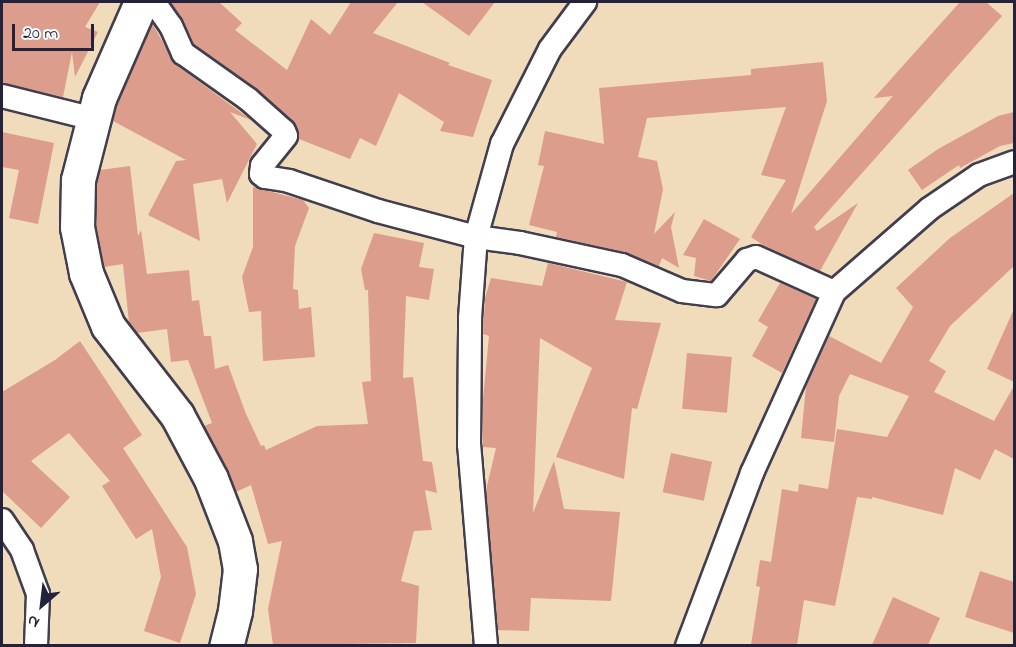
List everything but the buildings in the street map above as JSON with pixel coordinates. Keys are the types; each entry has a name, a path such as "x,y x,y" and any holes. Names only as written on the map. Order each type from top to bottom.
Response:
{"street":[{"path":"141,2 99,98 78,180 77,227 86,273 108,326 177,415 210,479 235,541 240,569 235,611 226,645"},
{"path":"154,2 171,26 183,53 248,99 285,131 286,136 262,166 261,174 266,177 289,181 378,211 476,237 520,243 622,265 682,291 717,295 747,260 756,257 834,292"},
{"path":"486,645 469,445 470,318 476,237 501,144 550,49 585,2"},
{"path":"2,96 94,119"},
{"path":"687,645 752,473 834,292 928,209 979,175 1014,162"},
{"path":"2,520 22,550 38,594 36,645"}]}
